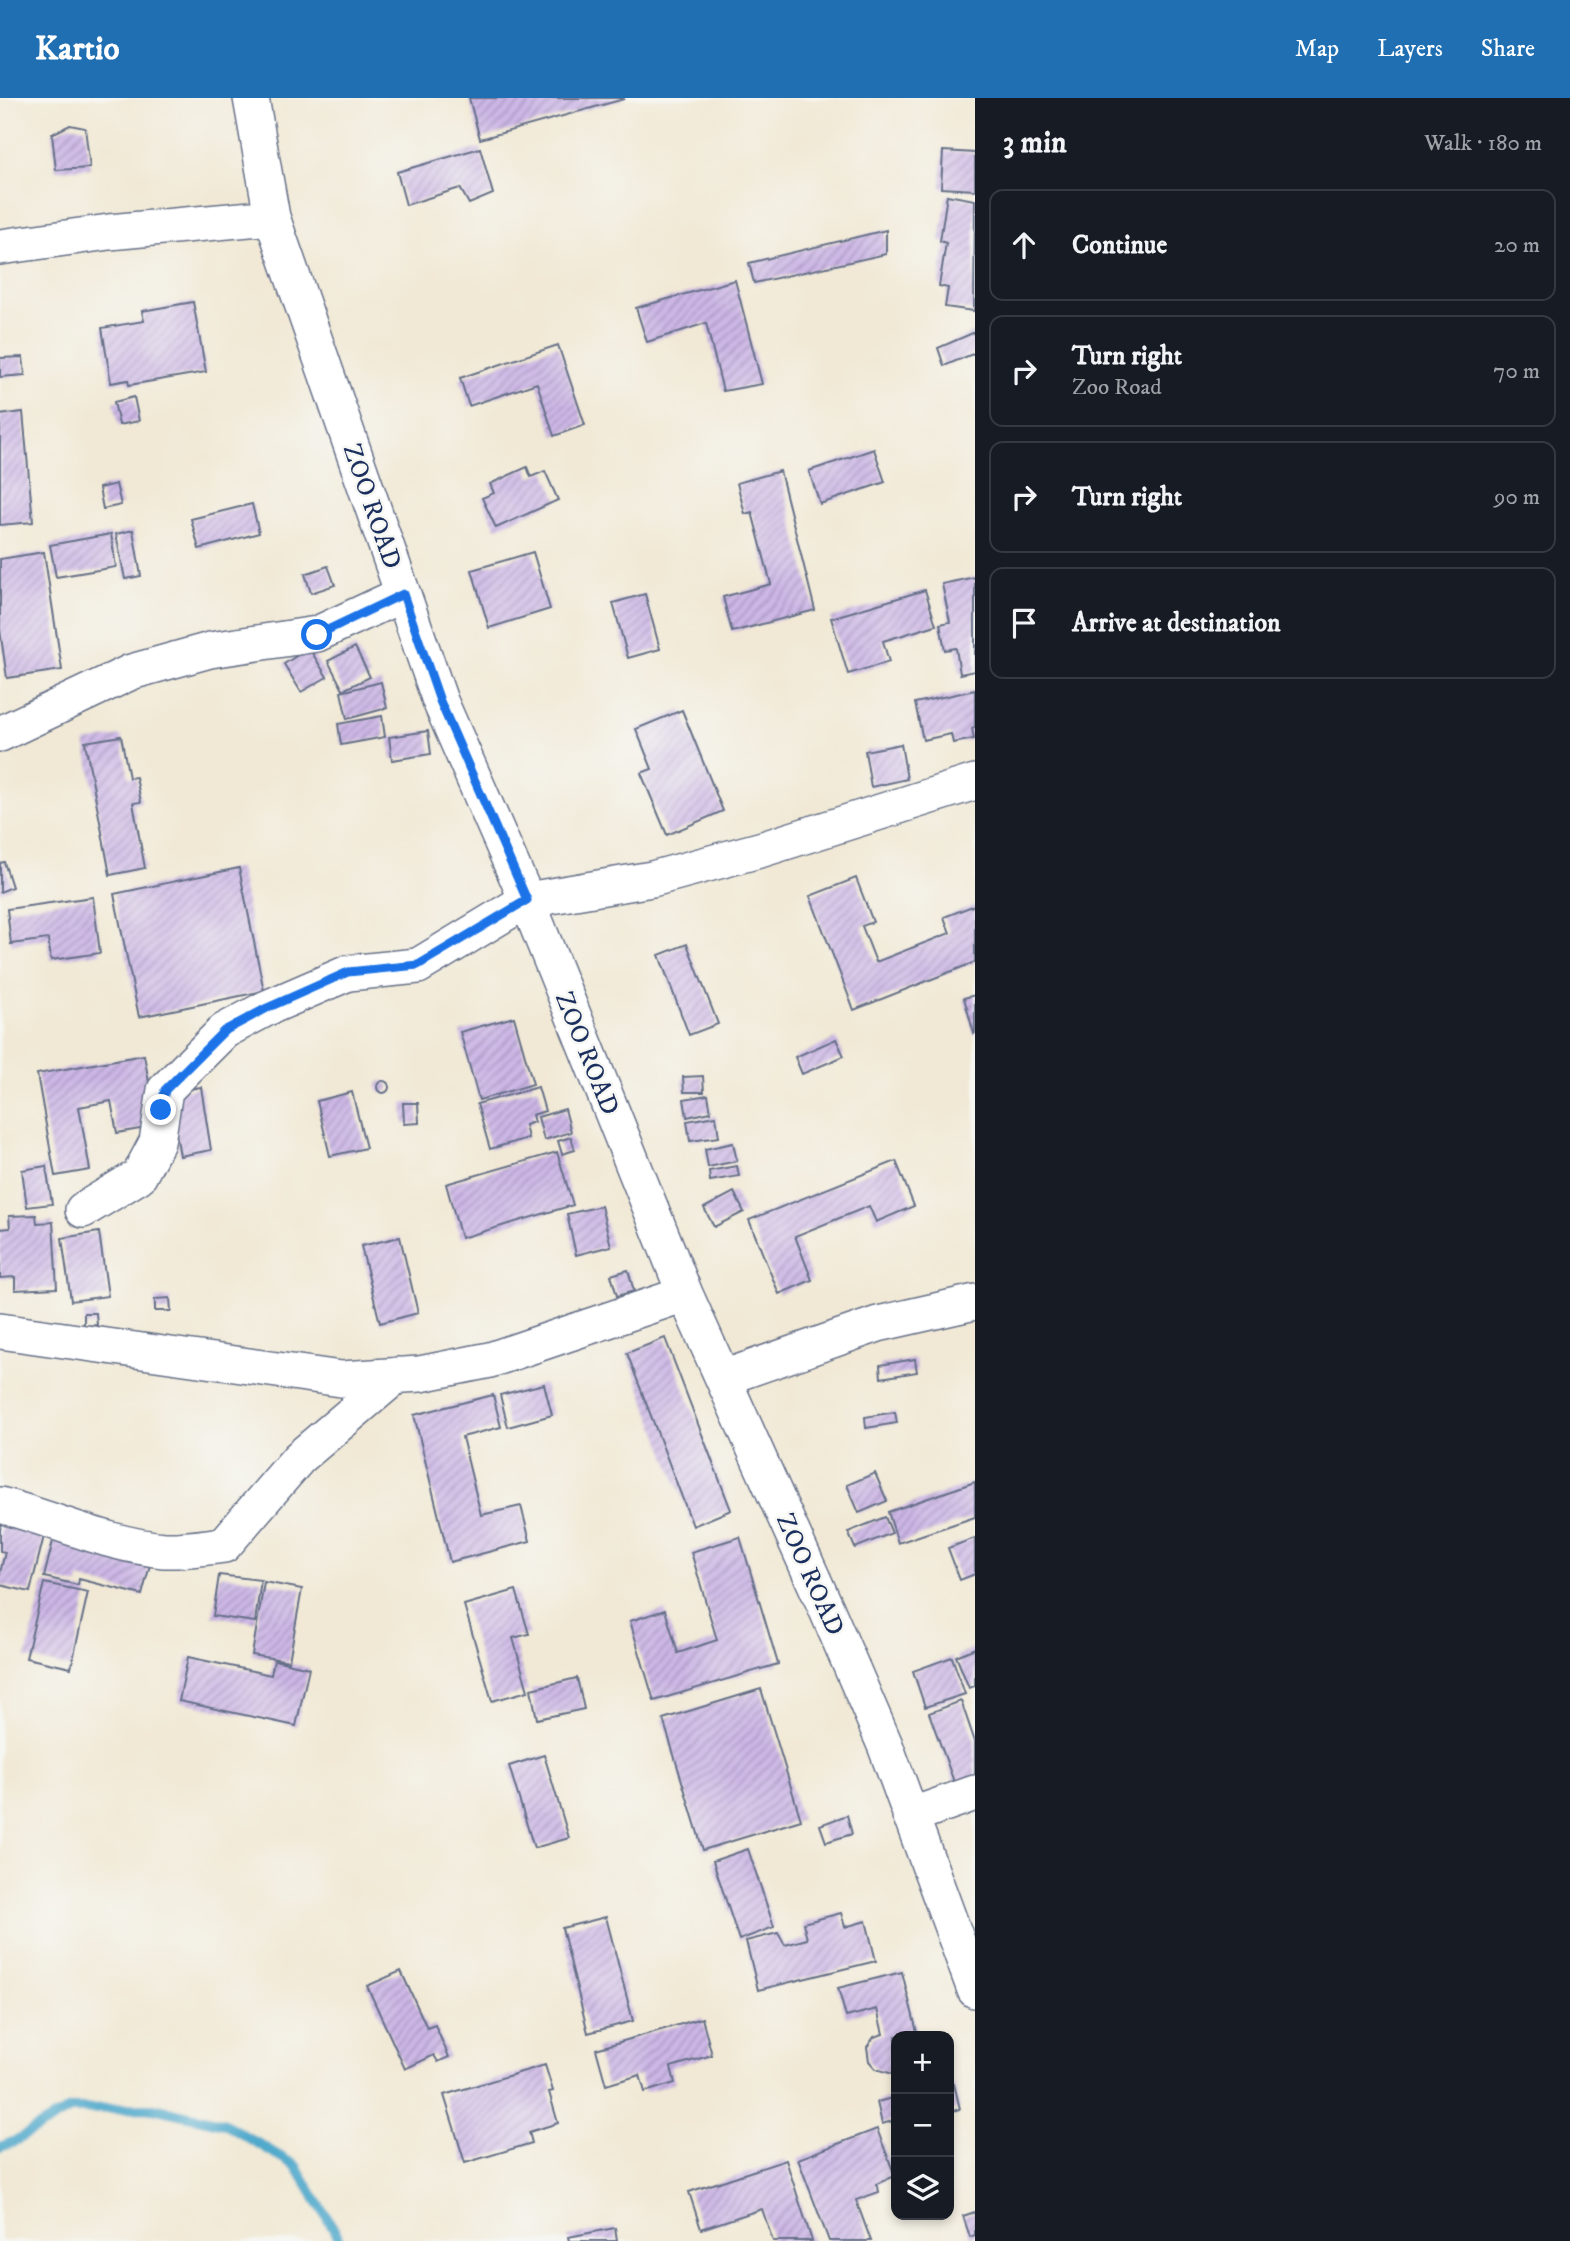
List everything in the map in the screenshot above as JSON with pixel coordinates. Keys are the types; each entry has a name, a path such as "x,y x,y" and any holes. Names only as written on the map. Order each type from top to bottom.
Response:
{"street":[{"name":"ZOO ROAD","path":"251,98 272,217 440,701 527,900 685,1294 885,1745 975,1990"},
{"path":"0,247 109,232 272,217"},
{"path":"0,734 131,672 210,650 317,635 403,594"},
{"path":"83,1210 139,1176 157,1142 165,1090 224,1031 267,1008 348,972 418,965 527,900 652,879 971,794"},
{"path":"0,1331 341,1379 420,1374 490,1360 685,1294"},
{"path":"723,1378 878,1324 975,1302"},
{"path":"0,1506 37,1515 104,1538 165,1550 224,1545 299,1458 397,1375"},
{"path":"910,1816 975,1793"}],"building":[{"path":"469,98 623,98 624,99 480,139"},
{"path":"70,125 85,128 90,168 56,170 52,134"},
{"path":"480,148 493,194 469,204 460,188 406,205 397,172"},
{"path":"943,151 975,153 975,190 941,188"},
{"path":"947,195 975,200 974,311 945,307 948,288 939,286 946,243 940,241"},
{"path":"886,230 886,254 754,283 749,263"},
{"path":"735,280 762,384 723,391 706,323 647,342 636,308"},
{"path":"193,302 206,372 129,385 128,380 111,383 102,328 144,321 142,311"},
{"path":"975,332 975,353 944,366 938,348"},
{"path":"558,345 585,425 554,436 537,383 469,406 460,378"},
{"path":"23,357 25,375 0,377 0,358"},
{"path":"134,397 139,421 119,425 114,402"},
{"path":"23,412 33,522 0,525 0,415"},
{"path":"874,449 885,482 820,504 809,471"},
{"path":"527,467 531,477 545,471 558,500 496,528 482,498 494,493 490,484"},
{"path":"780,471 815,610 732,632 723,597 771,584 752,512 745,514 737,483"},
{"path":"116,484 121,505 103,509 99,488"},
{"path":"252,504 259,533 199,549 191,519"},
{"path":"133,530 141,576 125,579 116,534"},
{"path":"111,534 116,567 56,577 50,545"},
{"path":"44,552 62,670 7,678 0,630 0,559"},
{"path":"533,552 550,609 489,628 472,570"},
{"path":"328,566 335,585 311,593 305,574"},
{"path":"975,577 975,671 960,674 956,648 945,650 940,624 950,622 942,584"},
{"path":"925,590 936,625 883,641 889,662 848,674 831,618"},
{"path":"645,594 660,649 628,658 613,603"},
{"path":"355,647 370,677 343,690 328,661"},
{"path":"309,648 327,677 301,692 284,664"},
{"path":"381,682 387,708 347,719 341,692"},
{"path":"975,690 975,727 972,728 974,739 953,743 951,734 923,740 915,703"},
{"path":"682,710 723,811 667,835 641,773 652,769 636,729"},
{"path":"382,716 385,737 341,745 338,724"},
{"path":"428,731 431,754 392,760 389,737"},
{"path":"121,736 129,778 136,777 141,802 133,803 145,868 110,875 85,742"},
{"path":"901,744 907,779 871,787 865,751"},
{"path":"4,862 12,887 0,892 0,863"},
{"path":"239,868 264,991 139,1017 114,894"},
{"path":"856,878 873,922 862,926 876,962 950,933 944,917 975,905 975,962 854,1010 810,896"},
{"path":"93,897 100,953 51,960 48,939 11,944 7,909"},
{"path":"687,944 718,1024 689,1035 659,955"},
{"path":"975,995 975,1033 974,1034 964,998"},
{"path":"514,1017 533,1084 479,1100 460,1032"},
{"path":"836,1039 844,1056 802,1074 795,1057"},
{"path":"144,1055 157,1126 117,1133 111,1101 79,1107 90,1170 55,1176 37,1074"},
{"path":"703,1076 704,1092 684,1092 683,1077"},
{"path":"378,1082 388,1082 388,1092 378,1092"},
{"path":"201,1087 211,1150 180,1156 169,1093"},
{"path":"538,1087 545,1111 532,1115 534,1122 525,1125 528,1138 490,1149 477,1104"},
{"path":"352,1092 366,1148 330,1156 317,1101"},
{"path":"708,1095 711,1112 687,1117 684,1099"},
{"path":"403,1103 418,1103 419,1123 404,1124"},
{"path":"565,1109 571,1132 544,1140 538,1117"},
{"path":"716,1116 719,1137 690,1141 687,1121"},
{"path":"571,1137 575,1150 562,1154 558,1141"},
{"path":"733,1143 737,1161 708,1167 705,1149"},
{"path":"557,1152 573,1205 461,1238 446,1184"},
{"path":"896,1161 914,1206 876,1222 869,1206 795,1236 812,1280 779,1294 749,1220"},
{"path":"46,1166 52,1204 27,1207 22,1170"},
{"path":"737,1166 739,1176 710,1181 709,1171"},
{"path":"734,1192 744,1212 714,1227 704,1208"},
{"path":"601,1206 611,1246 576,1255 567,1214"},
{"path":"36,1215 37,1223 53,1222 57,1288 15,1290 15,1277 0,1278 0,1229 10,1228 9,1216"},
{"path":"99,1232 108,1296 71,1301 62,1238"},
{"path":"400,1237 418,1313 380,1323 361,1246"},
{"path":"628,1270 634,1291 617,1296 611,1275"},
{"path":"170,1298 171,1311 155,1311 155,1299"},
{"path":"84,1313 96,1313 97,1325 84,1326"},
{"path":"665,1338 731,1510 693,1526 627,1353"},
{"path":"915,1359 917,1372 881,1378 880,1365"},
{"path":"544,1384 552,1415 508,1427 500,1395"},
{"path":"493,1395 501,1427 462,1437 481,1515 521,1506 530,1541 450,1562 414,1415"},
{"path":"895,1412 897,1423 866,1428 865,1417"},
{"path":"875,1473 887,1501 859,1513 847,1485"},
{"path":"975,1482 975,1517 898,1543 888,1512"},
{"path":"3,1517 46,1528 30,1592 0,1585 5,1552 0,1551"},
{"path":"885,1517 892,1533 855,1548 848,1532"},
{"path":"54,1537 151,1561 142,1595 79,1579 78,1585 44,1577"},
{"path":"740,1537 778,1664 654,1701 630,1621 665,1610 678,1653 717,1640 691,1552"},
{"path":"975,1538 975,1574 960,1580 948,1548"},
{"path":"219,1575 261,1580 255,1622 213,1616"},
{"path":"264,1582 302,1589 289,1661 252,1655"},
{"path":"44,1583 88,1592 71,1668 26,1658"},
{"path":"516,1590 529,1634 513,1638 528,1691 492,1701 464,1605"},
{"path":"975,1648 975,1686 969,1688 956,1656"},
{"path":"188,1657 271,1675 274,1660 309,1668 296,1726 179,1701"},
{"path":"952,1657 965,1694 925,1707 913,1671"},
{"path":"577,1678 584,1709 537,1719 531,1689"},
{"path":"761,1689 801,1820 703,1850 663,1719"},
{"path":"961,1701 975,1742 975,1787 958,1793 929,1713"},
{"path":"544,1755 569,1838 534,1848 509,1766"},
{"path":"847,1815 852,1834 826,1842 820,1825"},
{"path":"748,1849 774,1927 739,1940 713,1861"},
{"path":"841,1913 845,1927 866,1921 876,1961 758,1990 746,1941 778,1933 785,1945 807,1939 803,1923"},
{"path":"606,1917 633,2021 588,2033 562,1928"},
{"path":"401,1971 427,2028 435,2025 449,2057 438,2062 434,2055 405,2069 367,1986"},
{"path":"902,1972 917,2031 891,2031 891,2073 876,2069 869,2061 867,2047 874,2037 883,2034 877,2009 846,2017 838,1988"},
{"path":"702,2018 712,2055 671,2067 675,2083 645,2092 640,2075 606,2085 596,2049"},
{"path":"545,2065 553,2091 549,2092 558,2123 529,2132 532,2143 465,2163 444,2095"},
{"path":"954,2084 960,2109 954,2111"},
{"path":"891,2098 891,2121 882,2124 877,2102"},
{"path":"877,2129 891,2166 891,2178 876,2184 879,2192 856,2200 871,2241 829,2241 798,2159"},
{"path":"786,2160 812,2241 773,2241 762,2209 701,2229 689,2192"},
{"path":"975,2212 975,2235 970,2237 963,2216"},
{"path":"615,2228 617,2241 569,2241 568,2237"}],"waterway":[{"path":"0,2147 70,2109 153,2108 225,2124 296,2166 341,2241"}],"route":[{"path":"161,1110 165,1090 224,1031 267,1008 348,972 418,965 527,900 440,701 403,594 317,635"}]}
